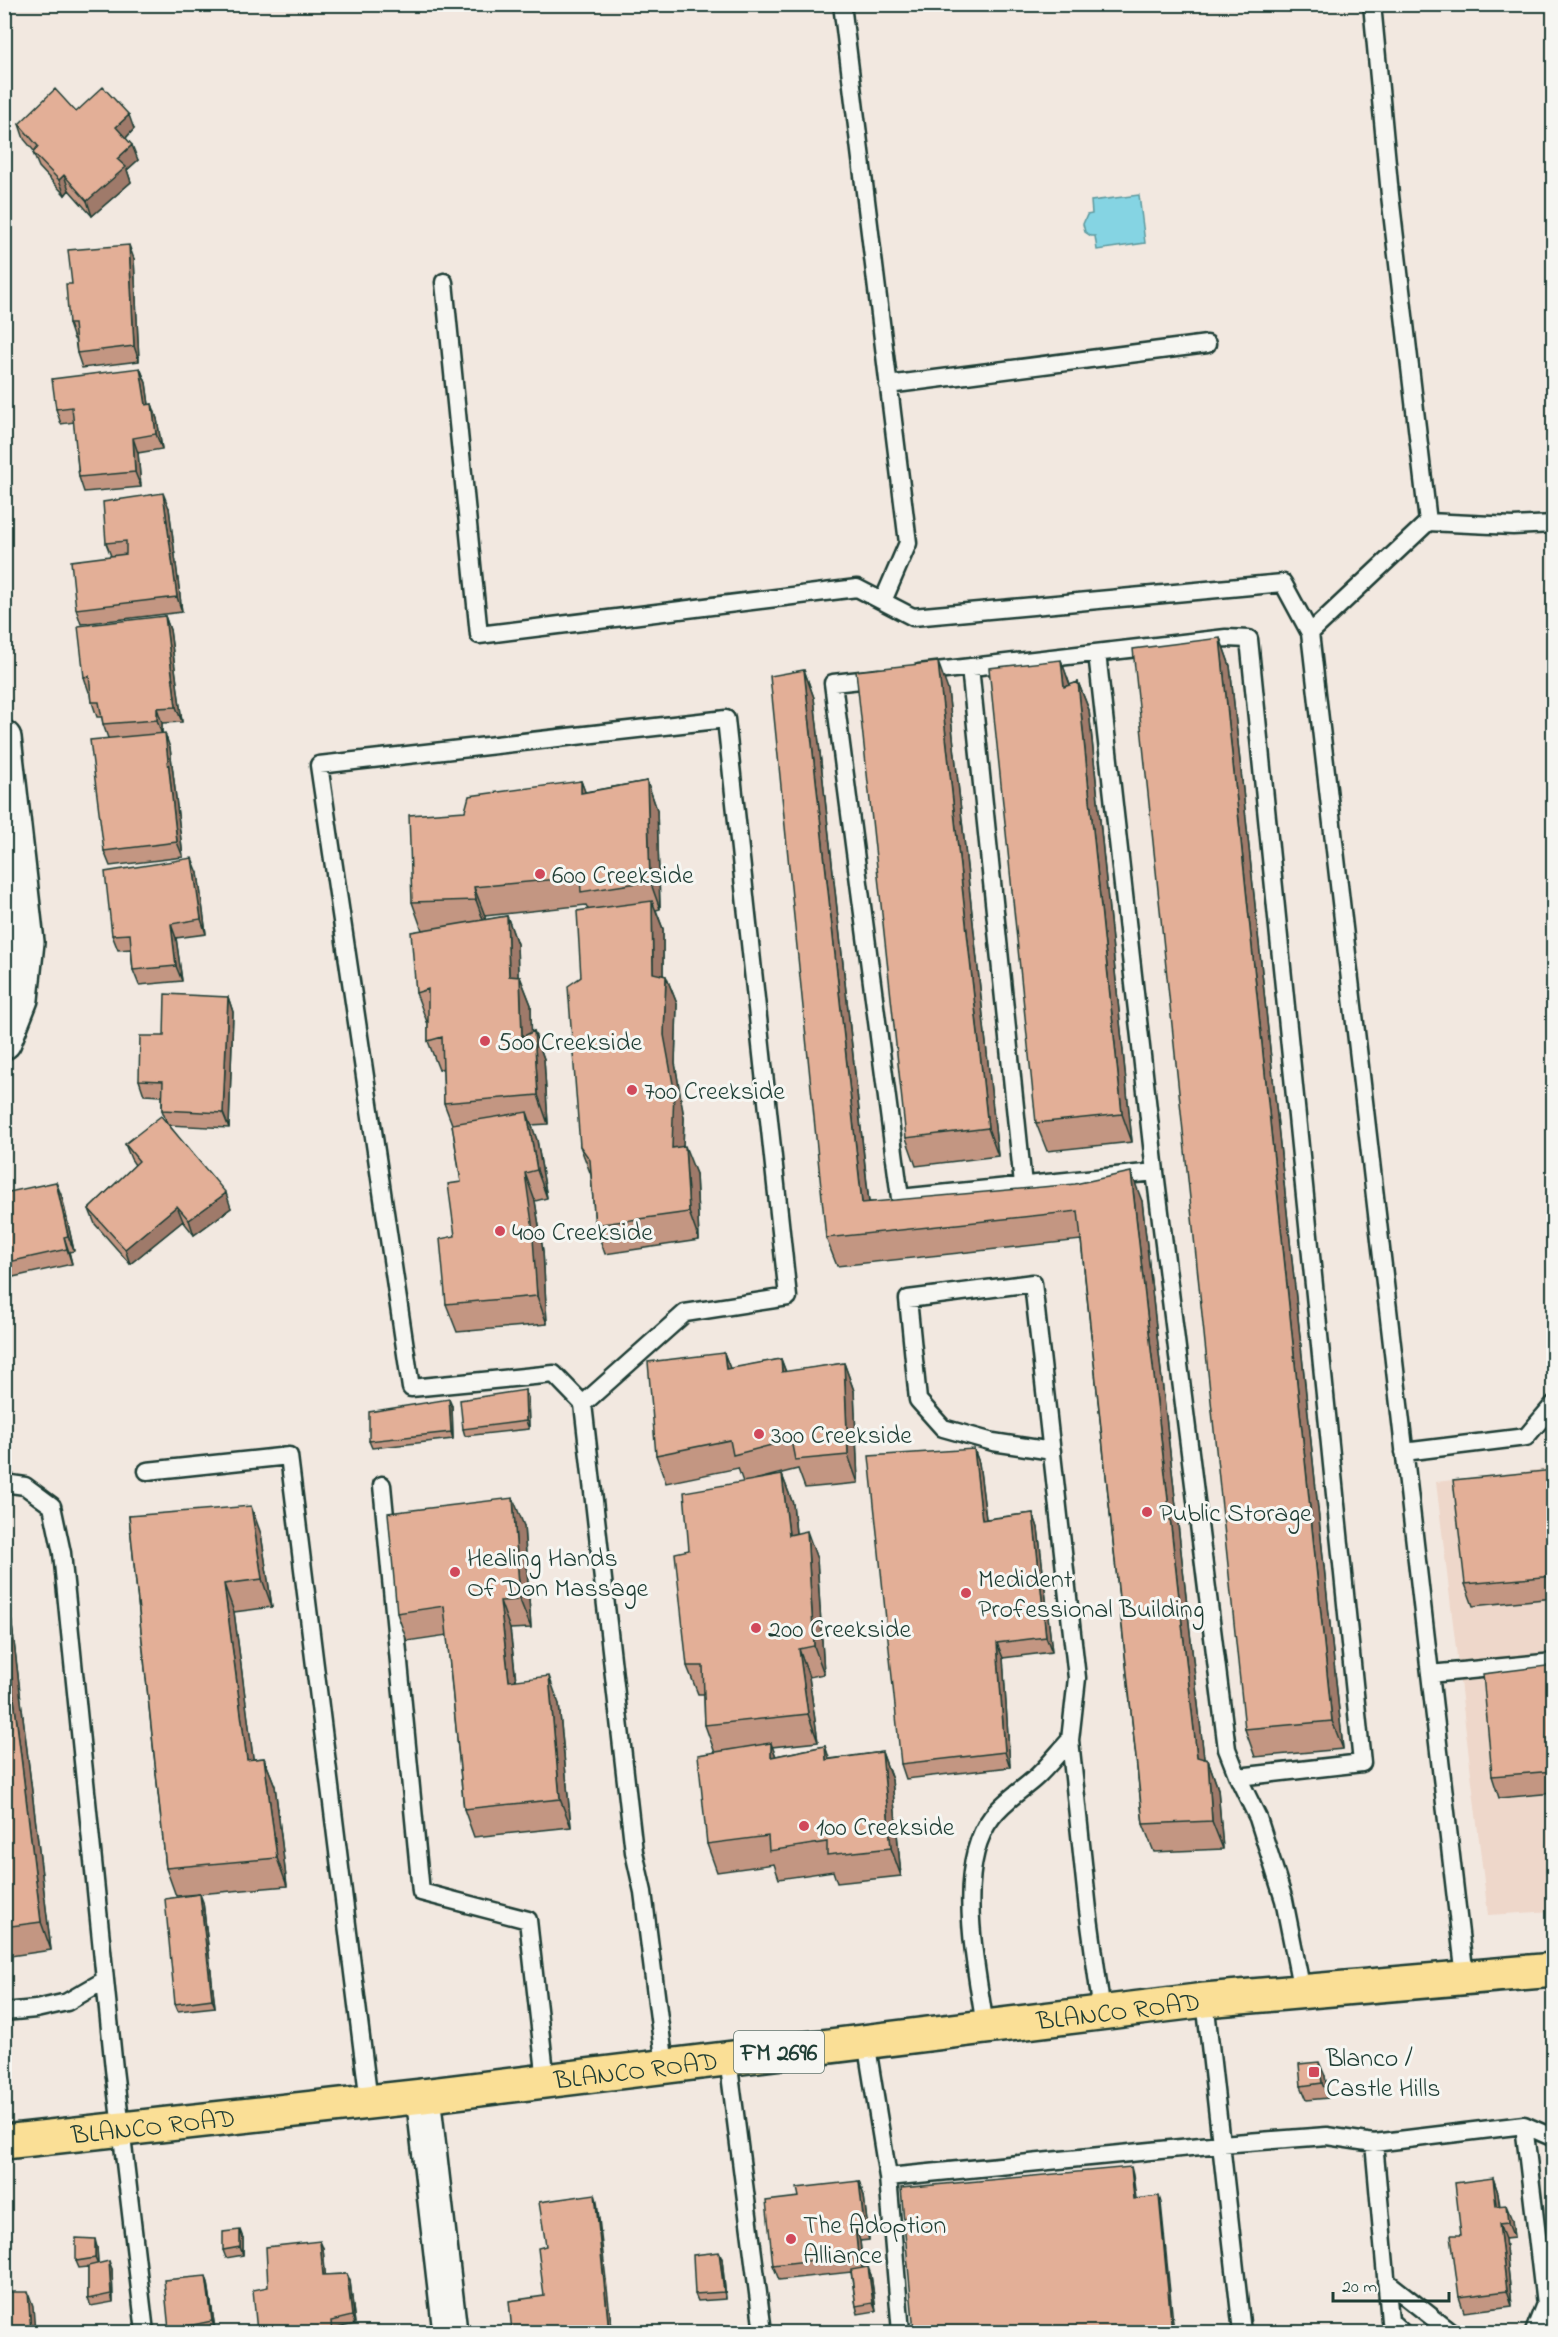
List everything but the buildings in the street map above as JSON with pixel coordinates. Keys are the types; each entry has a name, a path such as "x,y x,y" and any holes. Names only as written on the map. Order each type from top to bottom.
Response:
{"main road":[{"name":"BLANCO ROAD","path":"4,2142 423,2096 1205,2000 1554,1970"}],"street":[{"path":"4,738 27,942 21,999 4,1042"},
{"path":"423,2096 450,2332"}],"lane":[{"path":"842,4 908,543 883,602"},
{"path":"1372,4 1390,195 1428,522"},
{"path":"444,282 479,635 857,588 913,616 1283,583 1310,633 1465,1977"},
{"path":"888,385 1207,344"},
{"path":"1310,633 1428,522 1514,526 1554,524"},
{"path":"1155,1172 900,1198 833,683 1226,638 1249,639 1362,1763 1238,1777"},
{"path":"1097,653 1155,1172 1227,1749 1258,1818 1284,1900 1302,1991"},
{"path":"970,667 1023,1185"},
{"path":"583,1404 685,1313 788,1297 726,719 319,765 411,1388 554,1374 583,1404 634,1852 643,1892 665,2066"},
{"path":"1052,1450 993,1442 943,1428 918,1400 908,1299 1033,1283 1052,1450 1077,1678 1070,1740 1088,1910 1102,2013"},
{"path":"1404,1452 1526,1437 1554,1404"},
{"path":"147,1471 289,1456 369,2102"},
{"path":"4,1483 25,1486 52,1506 62,1553 105,1980 145,2332"},
{"path":"382,1485 422,1892 528,1920 546,2081"},
{"path":"1430,1674 1554,1662"},
{"path":"985,2027 971,1921 971,1884 977,1846 991,1817 1034,1779 1070,1740"},
{"path":"4,2012 36,2009 67,2002 105,1980"},
{"path":"1205,2000 1242,2332"},
{"path":"866,2041 888,2177 901,2332"},
{"path":"728,2059 763,2332"},
{"path":"888,2177 1221,2144 1327,2136 1374,2144 1524,2125 1554,2138"},
{"path":"1524,2125 1545,2304 1534,2332"},
{"path":"1374,2144 1390,2321 1402,2332"},
{"path":"1386,2281 1451,2332"}],"shaded area":[{"path":"1553,1468 1553,1911 1488,1915 1436,1482"}],"water":[{"path":"1139,195 1145,243 1097,250 1095,236 1085,232 1083,224 1087,215 1092,214 1091,201"}],"place":[{"name":"600 Creekside","path":"540,874"},
{"name":"500 Creekside","path":"485,1041"},
{"name":"700 Creekside","path":"632,1090"},
{"name":"400 Creekside","path":"500,1231"},
{"name":"300 Creekside","path":"759,1434"},
{"name":"Public Storage","path":"1147,1512"},
{"name":"Healing Hands Of Don Massage","path":"455,1572"},
{"name":"Medident Professional Building","path":"966,1593"},
{"name":"200 Creekside","path":"756,1628"},
{"name":"100 Creekside","path":"804,1826"},
{"name":"Blanco / Castle Hills","path":"1314,2072"},
{"name":"The Adoption Alliance","path":"791,2239"}]}
